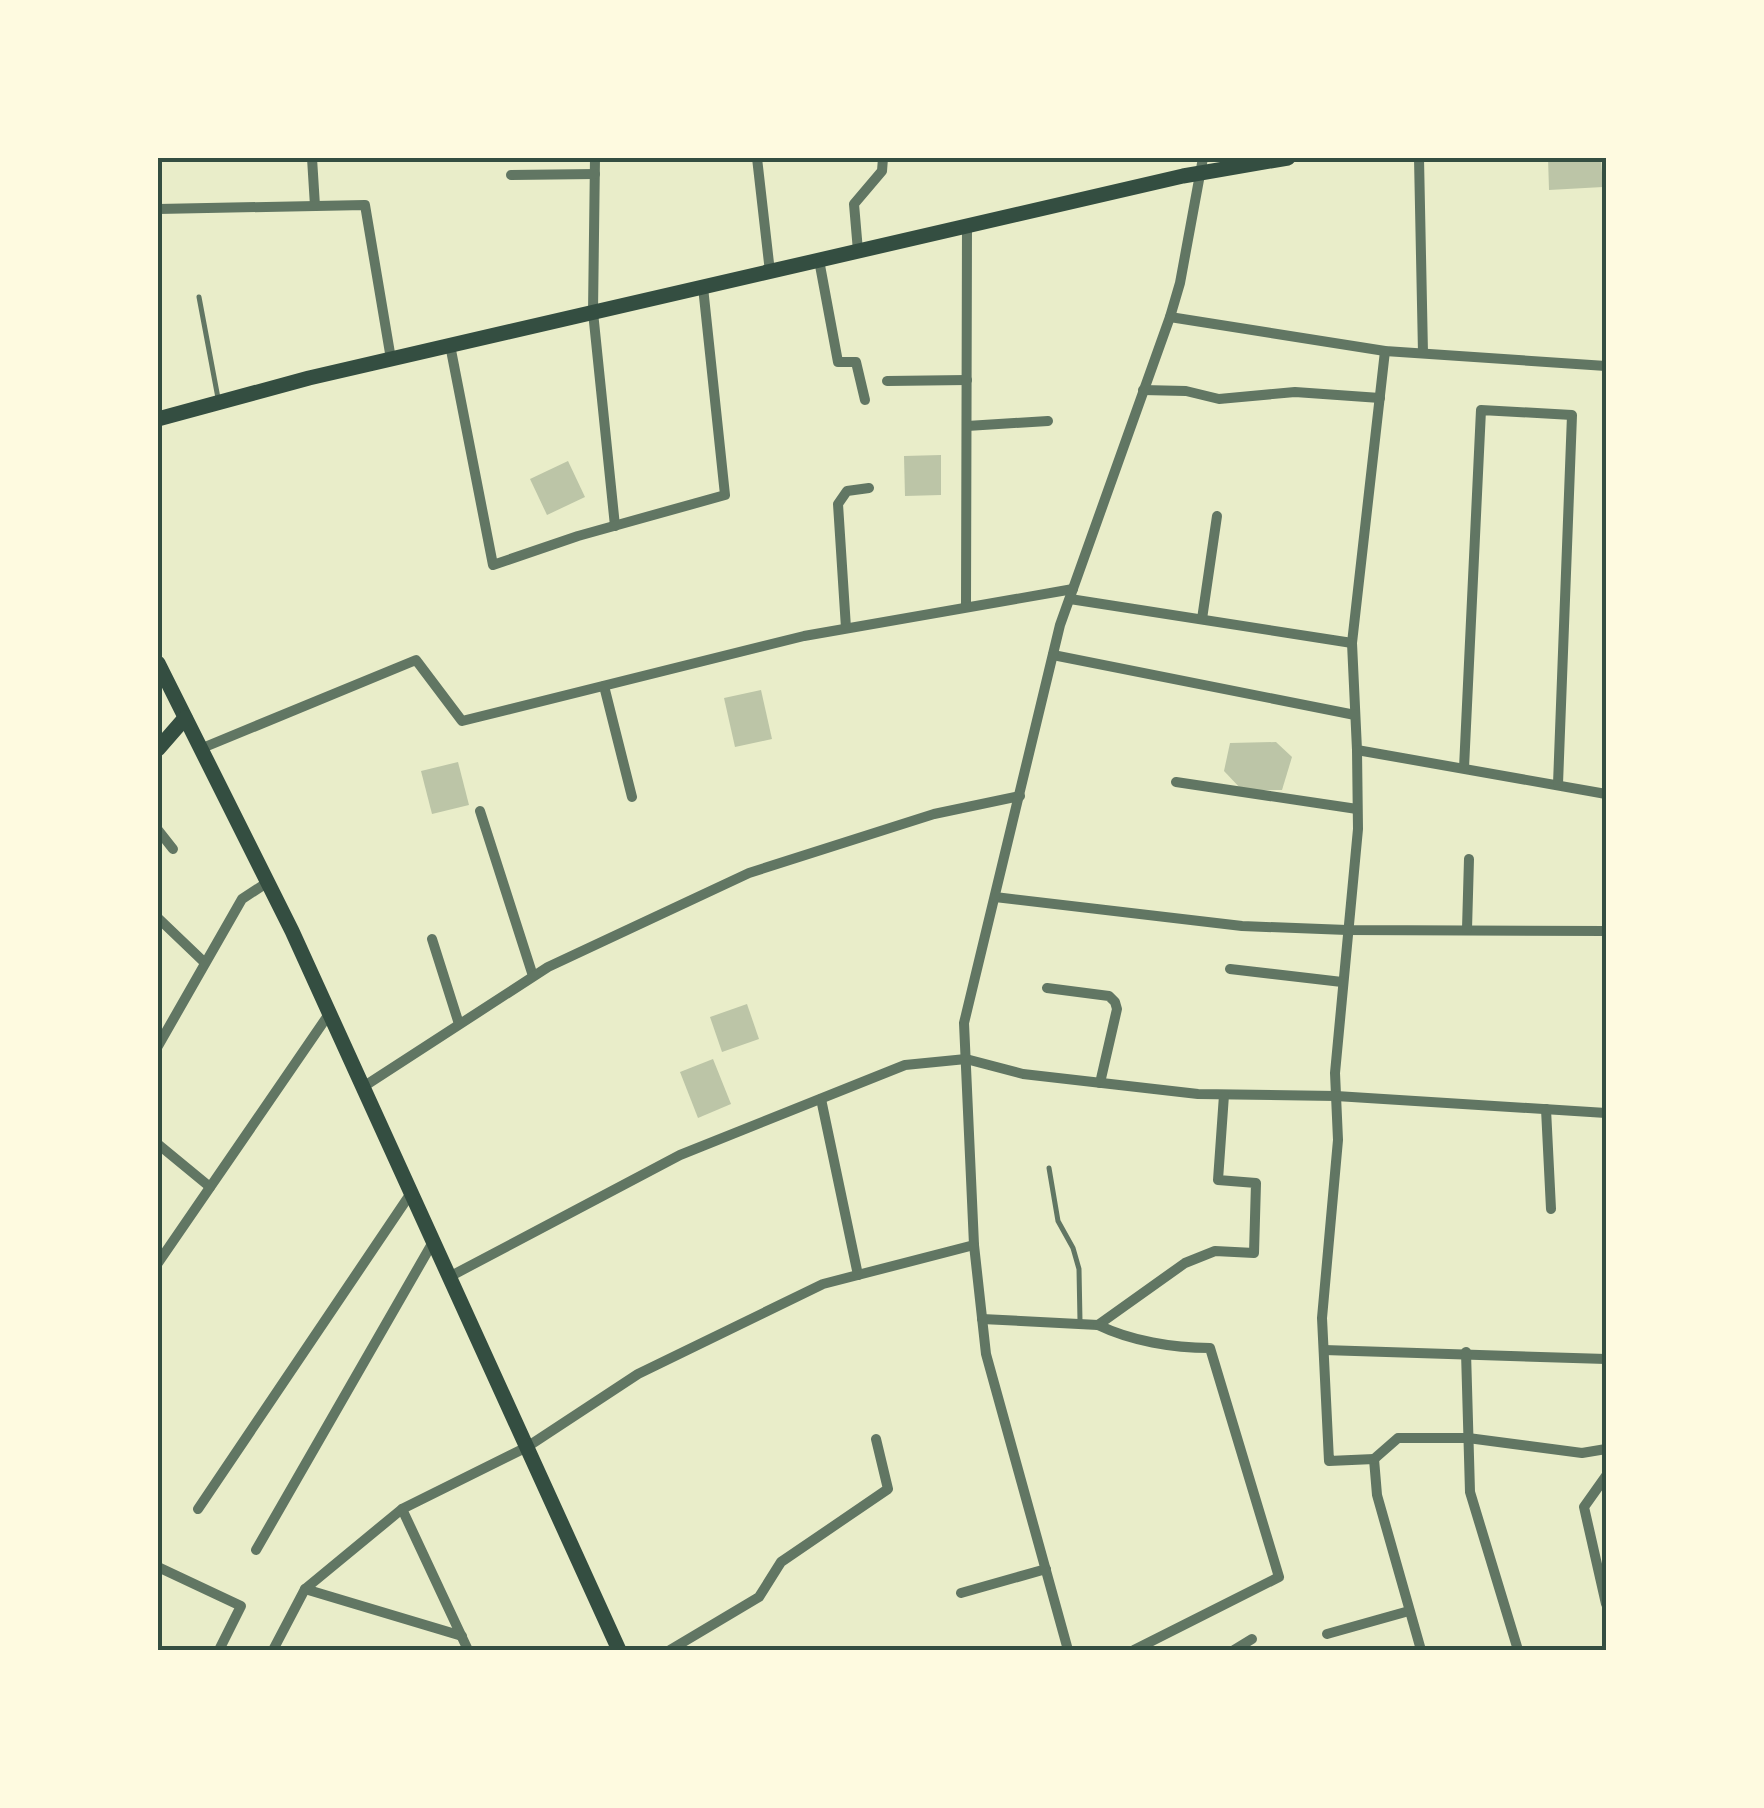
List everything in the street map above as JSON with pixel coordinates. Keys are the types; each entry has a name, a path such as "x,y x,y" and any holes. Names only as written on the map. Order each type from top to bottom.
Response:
{"main road":[{"path":"158,419 391,359 967,226 1201,165 1288,158"},
{"path":"158,663 268,882 620,1650"},
{"path":"158,750 185,718"}],"street":[{"path":"312,158 315,206"},
{"path":"595,158 593,312 615,526"},
{"path":"757,158 770,272"},
{"path":"858,251 854,204 882,170 882,158"},
{"path":"1419,158 1422,354"},
{"path":"1068,1650 986,1354 974,1245 964,1022 1053,656 1170,317 1180,283 1201,165"},
{"path":"511,175 594,174"},
{"path":"158,209 365,205 391,359"},
{"path":"966,608 967,226"},
{"path":"819,260 838,362 856,362 865,400"},
{"path":"450,346 493,565 724,495 702,287"},
{"path":"1170,317 1384,351 1606,366"},
{"path":"1384,351 1352,643 1357,808 1342,982 1336,1096 1338,1140 1322,1318 1330,1462 1374,1458 1398,1438 1468,1438 1582,1453 1606,1449"},
{"path":"887,382 967,380"},
{"path":"1144,390 1186,391 1220,399 1295,392 1380,398"},
{"path":"1464,768 1481,410 1572,415 1558,784"},
{"path":"967,426 1048,422"},
{"path":"846,628 838,504 848,491 869,488"},
{"path":"1202,620 1216,516"},
{"path":"200,749 416,660 462,721 846,628 1072,594 1202,620 1352,643"},
{"path":"1053,656 1356,715"},
{"path":"604,686 632,798"},
{"path":"1357,750 1606,794"},
{"path":"1176,782 1357,808"},
{"path":"363,1087 533,976 750,873 934,814 1020,796"},
{"path":"480,811 533,976"},
{"path":"158,830 173,848"},
{"path":"1468,929 1469,859"},
{"path":"158,1046 242,900 268,882"},
{"path":"995,897 1242,926 1606,931"},
{"path":"158,918 204,962"},
{"path":"432,939 459,1024"},
{"path":"1230,969 1342,982"},
{"path":"1047,988 1108,996 1116,1002 1100,1083"},
{"path":"158,1263 329,1014"},
{"path":"449,1277 680,1155 904,1065 966,1059 1023,1074 1224,1095 1336,1096 1606,1113"},
{"path":"1098,1325 1186,1264 1216,1251 1254,1253 1256,1183 1218,1180 1224,1095"},
{"path":"820,1099 858,1275"},
{"path":"1546,1109 1551,1209"},
{"path":"159,1145 210,1186"},
{"path":"198,1509 411,1194"},
{"path":"256,1550 433,1242"},
{"path":"273,1650 304,1589 402,1509 527,1447 638,1374 822,1284 974,1245"},
{"path":"982,1319 1098,1325 1112,1332 1182,1348 1210,1348 1279,1577 1134,1650"},
{"path":"1324,1350 1606,1358"},
{"path":"1466,1352 1470,1492 1518,1650"},
{"path":"670,1650 759,1597 781,1562 888,1489 876,1439"},
{"path":"1374,1458 1377,1494 1420,1650"},
{"path":"1606,1476 1584,1507 1606,1604"},
{"path":"402,1509 468,1650"},
{"path":"158,1567 241,1606 219,1650"},
{"path":"961,1594 1046,1569"},
{"path":"304,1589 462,1636"},
{"path":"1327,1634 1409,1611"},
{"path":"1234,1650 1252,1639"}],"lane":[{"path":"199,297 218,401"},
{"path":"1049,1168 1058,1221 1079,1269 1080,1324"}],"building":[{"path":"1548,158 1601,158 1603,187 1549,190"},
{"path":"941,455 941,495 905,496 904,456"},
{"path":"568,461 585,497 547,515 530,479"},
{"path":"761,690 772,739 735,747 724,698"},
{"path":"1276,742 1292,757 1282,790 1242,790 1224,771 1230,743"},
{"path":"458,762 469,805 432,814 421,771"},
{"path":"747,1004 759,1039 722,1052 710,1017"},
{"path":"713,1059 731,1104 698,1118 680,1072"}]}
